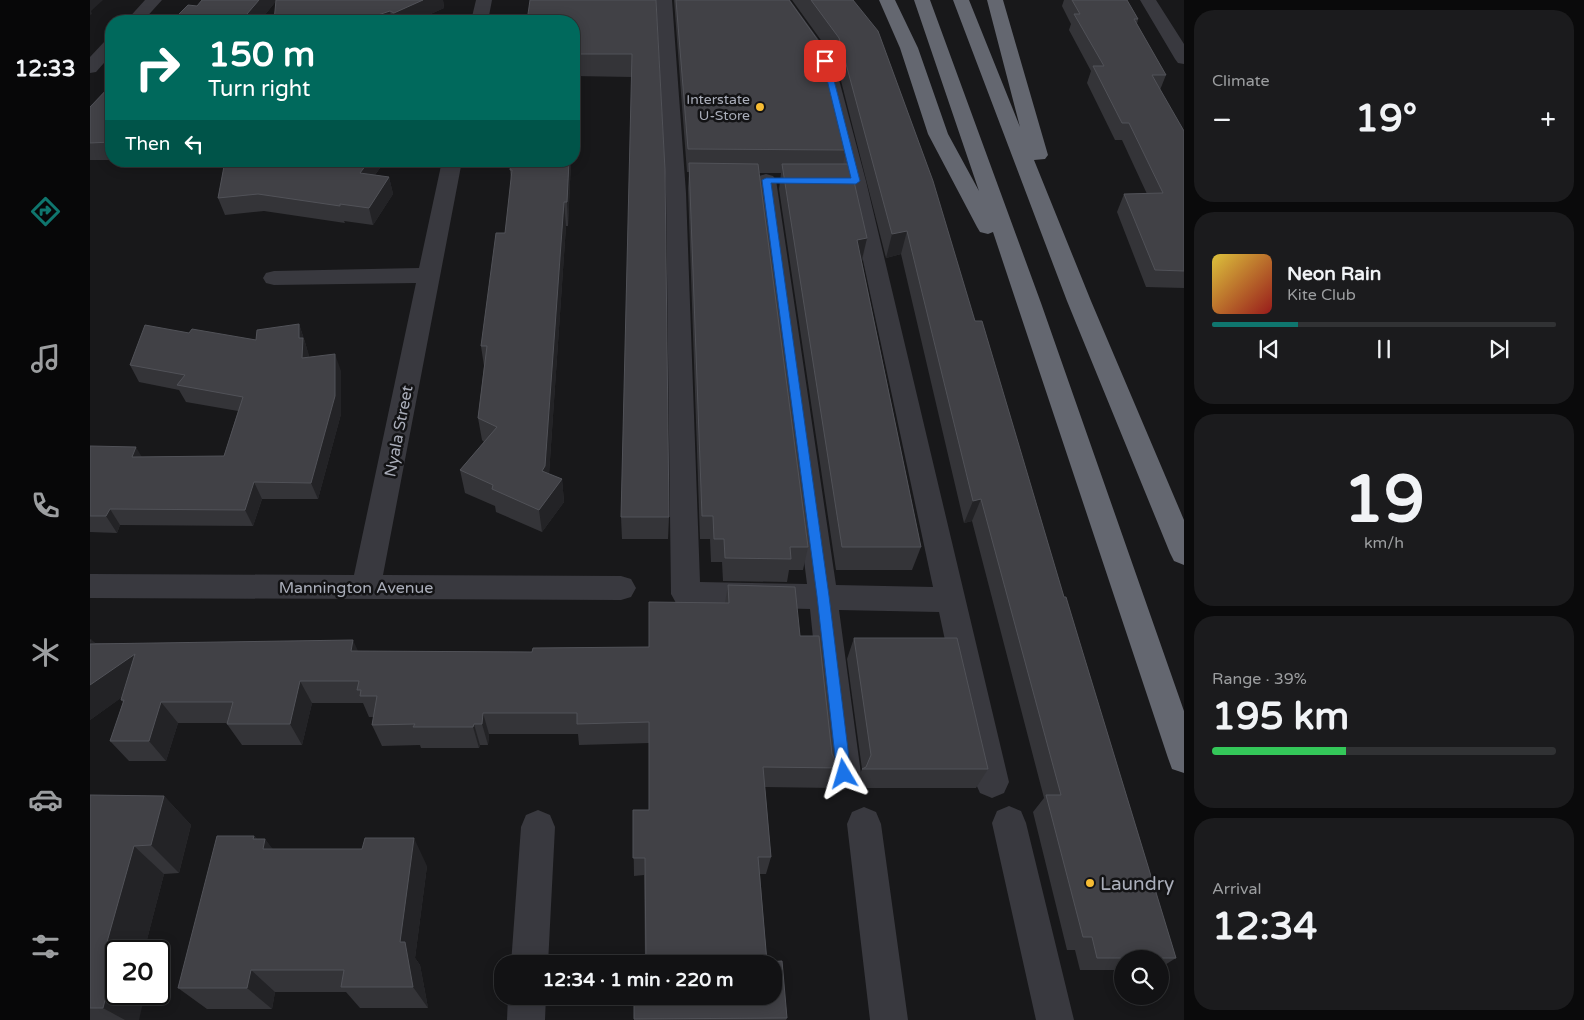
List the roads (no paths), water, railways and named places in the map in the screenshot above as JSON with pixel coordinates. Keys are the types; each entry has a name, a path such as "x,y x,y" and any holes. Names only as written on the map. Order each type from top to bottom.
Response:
{"highway":[{"path":"886,0 909,48 938,134 1028,303"},
{"path":"922,0 1184,758"},
{"path":"961,0 1079,301 1184,553"},
{"path":"995,0 1079,301"}],"street":[{"path":"140,15 154,0"},
{"path":"481,15 484,0"},
{"path":"664,0 684,180 686,594 950,600"},
{"path":"781,0 825,61 846,181 950,600 992,782"},
{"path":"1148,0 1184,59"},
{"path":"90,68 105,52"},
{"name":"Nyala Street","path":"366,587 451,167"},
{"path":"767,180 823,596 844,774"},
{"path":"274,278 429,275"},
{"name":"Mannington Avenue","path":"90,586 621,588"},
{"path":"1009,823 1055,1020"},
{"path":"864,824 889,1020"},
{"path":"530,955 538,828"},
{"path":"526,1020 527,1005"}],"place":[{"name":"Interstate U-Store","path":"760,107"},
{"name":"Laundry","path":"1090,883"}]}
